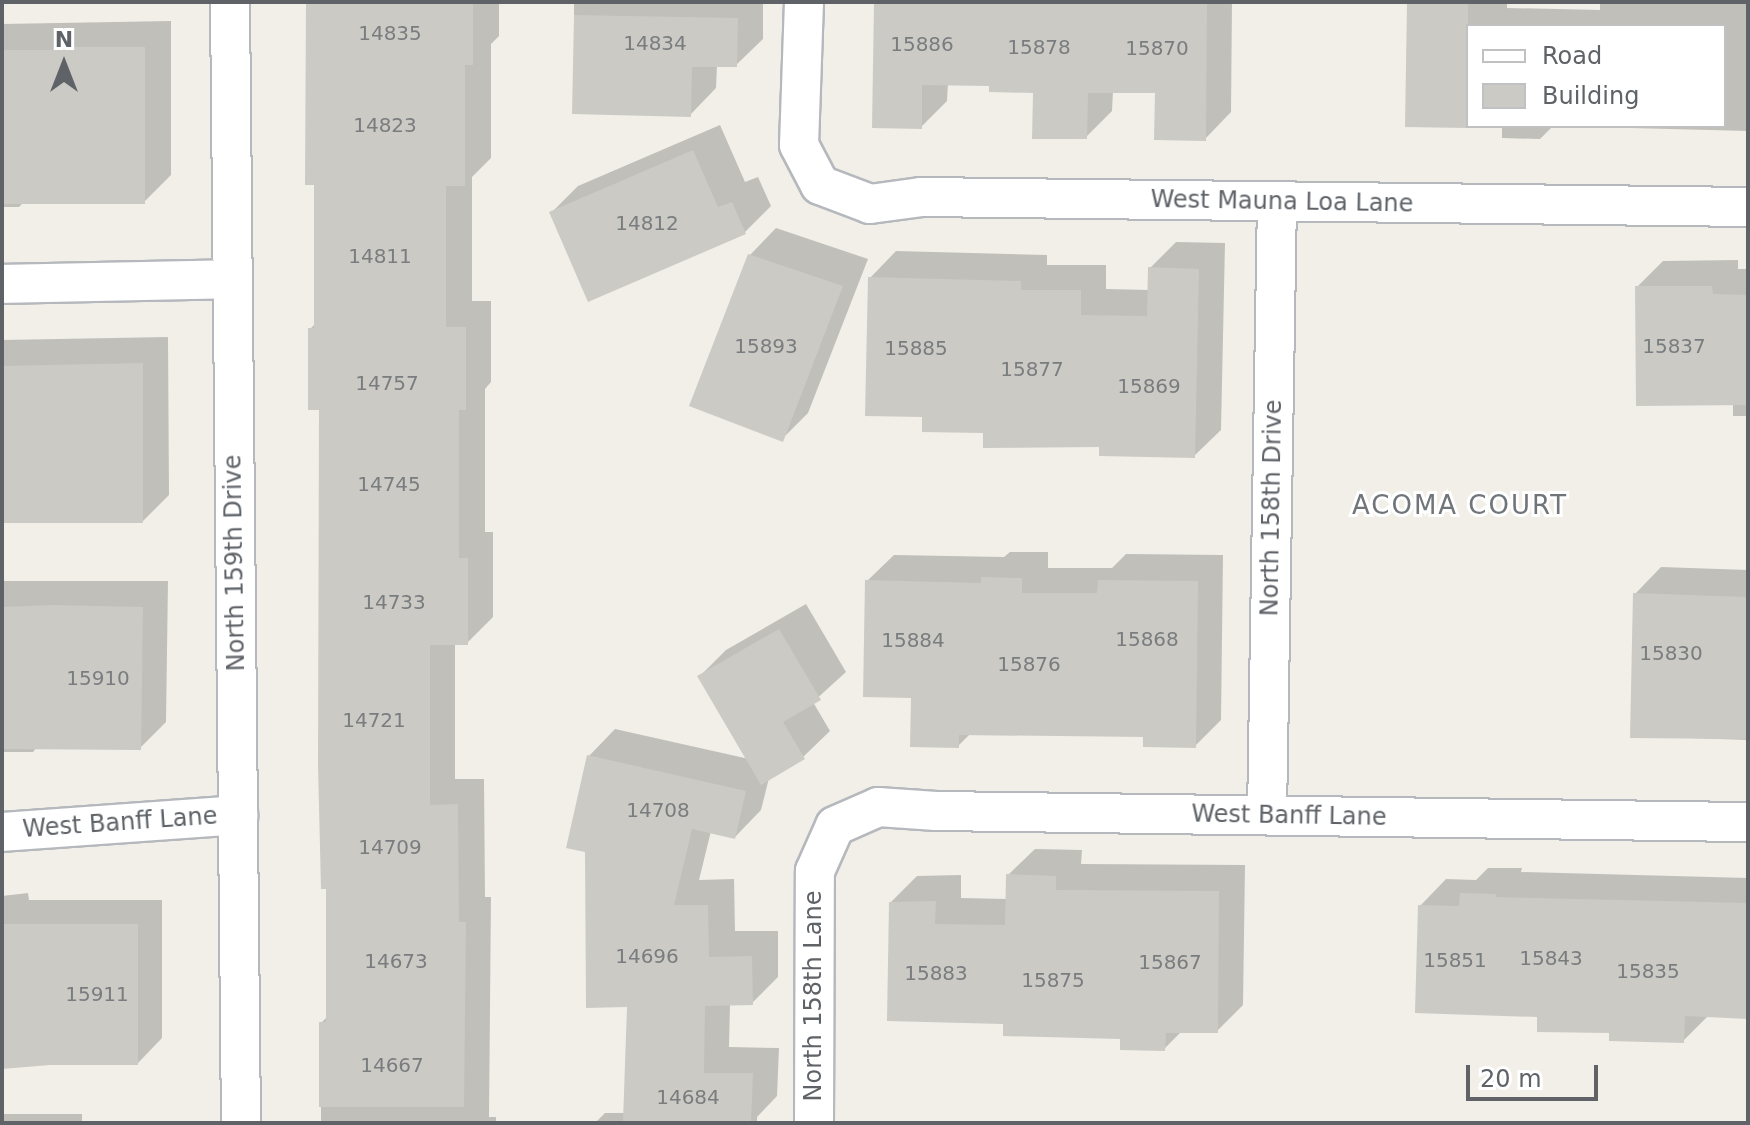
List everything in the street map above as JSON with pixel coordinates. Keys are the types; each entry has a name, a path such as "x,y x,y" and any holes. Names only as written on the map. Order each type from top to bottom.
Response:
{"street":[{"name":"North 159th Drive","path":"230,2 241,1123"},
{"name":"West Mauna Loa Lane","path":"804,2 799,145 820,185 870,204 921,197 1748,207"},
{"name":"North 158th Drive","path":"1267,815 1277,202"},
{"path":"2,284 233,279"},
{"name":"West Banff Lane","path":"835,826 878,807 936,811 1748,822"},
{"name":"West Banff Lane","path":"2,832 238,815"},
{"name":"North 158th Lane","path":"814,1123 815,871 835,826"}],"building":[{"path":"306,2 473,2 473,65 465,65 465,186 446,186 446,327 466,327 466,410 459,410 459,558 468,558 468,645 430,645 430,805 458,804 459,922 466,922 464,1107 319,1107 319,1022 326,1022 326,889 321,889 318,765 319,410 308,410 308,328 314,328 314,185 305,185"},
{"path":"874,2 1207,2 1206,141 1154,140 1155,93 1088,93 1087,139 1032,139 1033,93 989,92 989,86 922,85 922,129 872,128"},
{"path":"1407,2 1468,2 1466,128 1405,127"},
{"path":"574,15 738,18 737,67 692,67 691,117 572,114"},
{"path":"61,47 145,47 145,204 2,204 2,50 61,50"},
{"path":"693,150 718,207 732,202 746,234 588,302 549,212"},
{"path":"748,254 843,286 783,442 689,406"},
{"path":"1148,267 1199,269 1195,458 1099,456 1099,447 983,448 983,433 922,432 922,417 865,416 868,277 1021,281 1021,290 1081,290 1081,315 1147,316"},
{"path":"1635,286 1712,286 1713,294 1748,295 1748,405 1636,406"},
{"path":"143,363 143,523 2,523 2,366"},
{"path":"981,577 1022,578 1022,593 1097,593 1098,580 1198,581 1196,748 1143,747 1143,737 959,735 959,748 910,747 911,698 863,697 865,580 981,583"},
{"path":"1633,593 1748,597 1748,739 1630,738"},
{"path":"2,607 143,607 141,750 2,749"},
{"path":"779,629 821,700 783,722 805,759 761,785 697,676"},
{"path":"587,755 746,791 735,839 692,829 674,905 708,905 709,957 752,956 753,1005 705,1006 704,1073 753,1073 751,1123 623,1121 627,1007 586,1008 585,852 566,848"},
{"path":"1006,874 1056,876 1056,890 1219,891 1218,1033 1166,1033 1165,1051 1120,1050 1120,1039 1003,1036 1003,1024 887,1021 889,902 936,901 935,924 1005,925"},
{"path":"1460,893 1496,894 1496,897 1748,903 1748,1019 1685,1016 1684,1043 1609,1041 1609,1033 1537,1032 1537,1017 1415,1013 1418,905 1459,906"},
{"path":"2,924 138,924 138,1065 50,1065 2,1069"}],"district":[{"name":"ACOMA COURT","path":"1460,506"}]}
